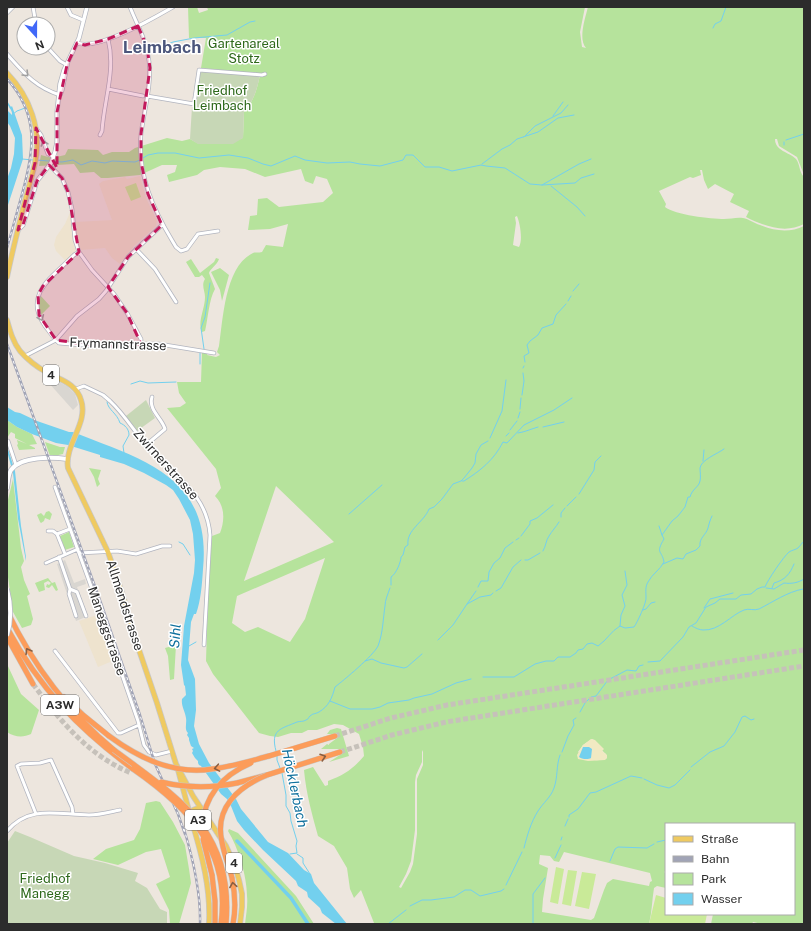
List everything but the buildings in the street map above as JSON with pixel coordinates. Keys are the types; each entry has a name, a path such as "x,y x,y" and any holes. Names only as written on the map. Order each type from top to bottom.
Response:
{"highway":[{"name":"A3","path":"7,611 27,648 45,675 70,709 95,737 168,789 184,804 203,828 217,854 224,879 227,900 226,924"},
{"name":"A3W","path":"7,628 27,663 46,689 69,714 95,737 168,795 197,826 209,847 218,872 222,901 221,924"},
{"path":"7,636 33,684"},
{"name":"A3","path":"45,675 93,724 116,741 137,754 160,765 177,769 210,770 269,756 335,736"},
{"name":"A3","path":"131,773 159,782 194,787 224,785 267,775 340,752"},
{"path":"215,924 216,905 214,884 202,832 206,808 214,790 226,777 241,767 269,756"},
{"name":"A3","path":"233,924 234,894 231,873 221,839 222,819 227,806 236,793 249,784 267,775"}],"main road":[{"path":"7,73 17,84 28,102 36,128 37,144 35,161 7,277"},
{"name":"4","path":"7,320 19,350 44,370 70,384 76,389 83,404 81,419 67,459"},
{"path":"7,488 8,477 14,467 28,460 67,459"},
{"name":"Allmendstrasse","path":"67,459 69,472 108,552 176,764 207,882 209,924"},
{"path":"7,589 11,608 7,636"},
{"name":"Allmendstrasse","path":"176,764 203,811 226,846 235,866 242,894 240,924"},
{"path":"190,814 196,808 203,811"}],"street":[{"path":"7,13 14,7"},
{"path":"67,7 71,15 83,20"},
{"path":"18,230 23,225 37,181 52,161 56,146 60,84 66,65 77,43 87,7"},
{"path":"130,7 147,47 149,60 150,72 141,134 143,173 148,194 162,225 176,247 181,251 187,249 198,234 218,231"},
{"path":"77,43 85,45 108,39 138,26 174,7"},
{"path":"100,135 102,131 111,60 108,39"},
{"path":"7,54 34,83 47,91 60,95"},
{"path":"55,56 66,65"},
{"path":"147,96 194,104 199,70 265,74"},
{"path":"108,89 143,96"},
{"path":"36,128 42,135 48,154 62,178 68,192 72,209 75,240 79,252 127,313 141,339 141,344"},
{"path":"79,252 74,255 43,286 38,295 37,308 39,315 42,322 56,340 71,323 99,299 123,264 136,249 162,225"},
{"path":"136,249 155,270 176,302"},
{"name":"Frymannstrasse","path":"26,356 56,340 59,342 105,347 159,344 214,353"},
{"name":"Zwirnerstrasse","path":"76,389 84,386 106,397 119,410 146,445 184,480 201,503 208,518 210,535 204,645"},
{"path":"146,445 165,429 155,413 150,401 152,397"},
{"path":"8,441 14,467"},
{"name":"Maneggstrasse","path":"55,487 139,725 144,745 150,752 159,755 172,751"},
{"path":"57,534 70,529"},
{"path":"48,532 53,531 57,534 65,554"},
{"path":"79,554 117,551 136,554 162,546 170,546"},
{"path":"46,563 78,549"},
{"path":"58,557 70,589 69,594 76,616"},
{"path":"70,589 77,592 86,616"},
{"path":"55,651 118,733 139,725"},
{"path":"36,814 17,766 51,760 72,807 73,814"},
{"path":"7,831 17,821 36,814 56,812 91,815 120,810"}],"highlighted area":[{"path":"138,26 147,47 150,68 141,134 141,162 148,194 162,225 128,257 108,287 127,313 141,344 105,347 56,340 39,315 38,295 43,286 79,252 68,192 62,178 49,165 37,181 23,225 18,230 35,163 36,128 57,168 57,112 67,65 77,43 85,45 108,39"}],"shaded area":[{"path":"140,176 146,198 157,221 156,226 134,246 120,264 112,258 105,248 81,250 77,240 75,222 112,220 99,184 103,181 125,177 127,179"},
{"path":"71,210 73,240 76,250 66,261 56,251 54,245 56,237 65,224"},
{"path":"52,378 68,387 75,394 78,405 73,410 48,382"},
{"path":"65,560 74,583 85,579 86,584 77,587 88,616 76,621 57,564"},
{"path":"100,614 115,660 98,667 79,621"}],"green space":[{"name":"Gartenareal Stotz","path":"188,7 197,7 199,13 208,10 207,7 585,7 580,32 582,47 586,48 582,34 588,7 804,7 804,175 797,157 779,146 777,139 775,139 777,146 780,149 796,159 804,177 804,224 797,227 782,229 767,226 746,217 749,211 730,202 734,194 715,184 708,189 702,170 700,170 701,175 693,178 690,177 659,191 666,204 665,207 685,214 718,219 743,218 776,230 793,230 804,226 804,924 762,924 753,922 752,924 711,924 713,915 795,915 795,823 665,823 665,888 657,886 654,888 649,924 376,924 374,923 361,890 354,898 350,889 347,868 334,846 318,836 311,812 304,770 313,767 325,786 328,785 328,781 348,771 364,756 359,734 343,725 334,724 317,730 308,730 302,733 291,733 278,737 259,733 213,674 206,661 208,596 212,536 220,533 223,523 221,504 215,496 221,488 216,469 167,408 180,407 186,403 179,393 177,382 201,382 202,352 216,357 220,355 217,352 224,308 231,281 236,269 253,253 262,252 266,245 283,247 288,224 270,229 248,230 250,216 257,215 258,199 267,198 279,207 323,202 333,193 327,179 316,176 313,184 305,181 301,169 265,177 245,169 220,167 204,170 197,175 169,182 167,175 175,172 177,165 162,165 140,175 108,178 101,178 94,172 80,173 74,164 39,166 41,155 52,158 65,155 68,149 98,150 103,155 112,152 129,152 135,148 167,138 182,141 190,139 199,144 243,138 244,112 255,95 260,75 265,76 267,74 201,68 206,38 189,38","holes":["517,216 521,232 519,247 513,245 516,223 515,217","276,486 334,542 244,581","325,558 305,619 290,642 258,627 245,632 232,623 237,596","592,739 606,754 607,758 592,760 578,752 583,745","423,750 423,765 417,779 417,834 413,864 401,888 399,887 411,861 415,830 415,782 416,775 422,762","564,852 650,873 652,881 650,882 649,886 613,879 607,883 594,918 591,920 542,912 548,868 539,864 540,855 550,856 554,861 559,862"]},
{"name":"Friedhof Leimbach","path":"203,71 260,75 255,95 244,112 243,138 233,144 198,144 190,139 192,107 195,107 200,73"},
{"path":"136,183 141,197 131,201 125,187"},
{"path":"216,258 219,259 209,273 215,289 210,304 205,331 202,332 200,324 205,302 203,286 205,279 202,275 195,277 186,262 191,259 200,273 214,262"},
{"path":"220,268 229,275 222,301 220,290 211,272"},
{"path":"40,295 50,306 41,315 39,310"},
{"path":"146,400 155,418 137,431 126,416"},
{"path":"7,420 17,427 32,434 37,444 29,445 35,449 19,450 17,440 27,444 15,438 15,434 11,432 7,438"},
{"path":"45,442 60,447 65,447 63,454 50,456"},
{"path":"89,468 101,470 98,479 100,484 97,487 94,477"},
{"path":"13,479 21,548 24,561 21,567 24,580 30,594 27,596 33,619 31,625 22,628 13,612 7,570 7,504"},
{"path":"49,511 52,514 50,520 45,518 41,523 37,515 41,513 44,516 46,512"},
{"path":"69,532 74,547 65,550 60,536"},
{"path":"48,578 52,583 55,582 58,590 56,591 52,585 49,588 46,587 47,584 49,585 51,583 48,581 44,583 45,590 39,592 35,583"},
{"path":"176,645 174,679 170,680 168,656 165,648"},
{"path":"7,664 21,694 39,710 31,734 25,736 13,735 7,732"},
{"path":"337,728 341,729 349,756 329,762 343,753 343,750 340,749 321,749 327,744 329,745 337,738 336,734 327,734 330,730"},
{"path":"156,801 160,802 185,845 191,883 179,924 170,924 169,910 156,884 170,877 161,849 146,852 118,865 93,859 106,849 134,840 140,829 146,803"},
{"path":"229,829 238,833 296,896 314,924 245,924 247,888 244,871 228,831"},
{"name":"Friedhof Manegg","path":"15,831 74,856 138,873 135,881 147,888 160,909 167,912 167,924 7,924 7,843"},
{"path":"556,867 564,869 558,904 550,902"},
{"path":"568,870 577,871 571,906 562,904"},
{"path":"582,872 596,874 589,909 575,906"},
{"path":"656,895 665,898 665,915 707,915 705,924 649,924"}],"sand":[{"path":"591,739 595,740 604,749 602,751 607,755 605,760 588,761 578,759 577,755 583,745"}],"water":[{"path":"7,101 11,107 12,106 22,135 23,159 7,208 7,179 14,154 15,138 7,122 7,110 12,115 12,113"},
{"name":"Sihl","path":"7,407 37,421 73,432 124,452 147,463 168,476 184,492 196,512 203,538 201,592 196,614 194,614 191,622 188,660 195,679 196,710 194,726 199,744 209,763 236,799 241,809 268,842 288,853 304,870 311,874 314,883 347,924 336,924 322,913 320,908 308,897 307,892 298,886 296,881 244,830 237,821 227,799 221,794 199,765 192,753 192,749 194,748 191,746 187,735 186,718 182,704 182,699 186,695 181,665 184,626 195,560 193,534 190,520 179,499 173,490 166,485 124,464 68,445 56,443 17,427 7,420"},
{"path":"7,446 15,471 26,561 18,519 13,473"},
{"path":"583,747 589,747 592,749 591,758 585,759 579,757"}],"waterway":[{"path":"713,28 715,24 721,21 726,7"},
{"path":"151,51 173,42 194,38 227,35 250,22 255,21"},
{"path":"553,116 563,102"},
{"path":"524,137 535,126 561,113 568,105"},
{"path":"13,114 25,108"},
{"path":"482,164 517,139 538,132 558,118 574,115"},
{"path":"786,140 804,134"},
{"path":"143,158 148,155 158,153 175,153 199,158 229,155 248,158 271,166 295,156 305,160 327,163 350,162 380,166 403,160 406,155 413,155 425,167 439,167 452,171 481,165 505,168 530,184 542,185 575,183 581,178 594,174"},
{"path":"22,159 33,160"},
{"path":"542,185 579,164 591,159"},
{"path":"36,160 62,162 73,160 81,165 92,161 105,163 112,161 135,162 140,160"},
{"path":"551,186 577,207 585,216"},
{"path":"204,349 201,328 205,317 210,283"},
{"name":"Höcklerbach","path":"573,291 579,284"},
{"name":"Höcklerbach","path":"568,301 571,296"},
{"name":"Höcklerbach","path":"525,362 524,356 529,353 527,345 538,335 542,328 553,324 556,315 566,304"},
{"path":"200,353 200,364"},
{"name":"Höcklerbach","path":"522,395 524,381 523,373"},
{"name":"Höcklerbach","path":"490,438 502,411 506,380"},
{"path":"131,384 140,381 148,383 176,382"},
{"name":"Höcklerbach","path":"520,409 521,398"},
{"name":"Höcklerbach","path":"462,481 481,469 495,454 503,442 507,443 524,425 554,410 572,398"},
{"path":"107,402 120,423 125,426 128,431 129,435 123,446 124,453"},
{"name":"Höcklerbach","path":"518,418 520,412"},
{"name":"Höcklerbach","path":"510,430 517,421"},
{"name":"Höcklerbach","path":"543,427 564,422"},
{"name":"Höcklerbach","path":"518,433 538,427"},
{"name":"Höcklerbach","path":"506,436 509,433"},
{"name":"Höcklerbach","path":"391,585 391,577 398,568 405,547 408,545 408,540 412,530 427,514 429,509 434,507 442,499 453,484 464,478 475,463 476,454 481,445 488,441"},
{"path":"483,677 514,677 535,664 546,661 554,661 558,657 570,657 578,650 583,649 587,644 592,643 598,646 620,626 625,628 634,627 646,600 647,584 664,562 660,552 660,547 664,539 662,535 685,507 688,497 690,497 698,485 700,468 703,462 724,449"},
{"path":"703,461 704,450"},
{"path":"579,494 594,470 595,462 601,456"},
{"path":"349,514 382,485"},
{"path":"567,506 576,497"},
{"path":"521,536 530,524 530,521 537,518 553,505"},
{"path":"561,517 561,513 565,508"},
{"path":"663,564 677,558 683,559 686,554 696,550 700,546 712,516"},
{"path":"543,551 548,538 559,522"},
{"path":"659,526 662,535"},
{"path":"648,662 660,661 683,637 689,627 696,623 706,607 720,599 736,599 741,595 751,594 757,589 765,587 772,574 787,554 798,548 804,541"},
{"path":"179,542 183,544 190,555"},
{"path":"478,587 481,581 488,581 489,572 494,563 500,558 505,548 513,542"},
{"path":"525,560 528,560 540,553"},
{"path":"496,591 501,588 513,567 521,560"},
{"path":"772,588 774,583 787,576 794,564"},
{"path":"620,626 621,615 625,606 622,595 627,585 625,571"},
{"path":"766,588 774,589 784,583 794,583 804,579"},
{"name":"Höcklerbach","path":"276,751 274,738 278,731 297,722 305,721 311,715 322,710 330,701 335,687 358,668 378,646 390,588"},
{"path":"692,626 702,630 709,630 720,625 739,612 748,609 759,609 786,595 803,589"},
{"path":"467,604 476,591"},
{"path":"438,640 453,625 467,604 480,597 491,595 493,593"},
{"path":"704,608 710,599 733,593"},
{"path":"643,610 646,609 651,603 655,602"},
{"path":"189,646 196,642"},
{"path":"365,661 372,659 381,663 404,668 422,654"},
{"path":"580,712 585,703 591,697 596,696 608,680 627,670 636,671 639,666 643,665"},
{"path":"330,701 350,709 372,709 388,703 409,700 432,694 456,683 471,679"},
{"path":"691,767 710,752 724,746 735,732 742,717 745,716 751,720 754,719"},
{"path":"562,752 574,725 573,720 576,718"},
{"path":"524,848 536,815 554,788 560,755"},
{"name":"Höcklerbach","path":"277,756 280,768"},
{"path":"644,779 657,785 669,788 675,785 690,770"},
{"name":"Höcklerbach","path":"282,773 286,795 286,806 290,813 297,841 297,853 290,854"},
{"path":"569,817 569,815 578,809 590,793 596,792 631,776 642,778"},
{"path":"565,826 568,819"},
{"path":"657,842 665,840"},
{"path":"237,841 291,898 308,924"},
{"path":"610,861 615,849 618,847 647,848 654,844"},
{"path":"555,858 561,845"},
{"path":"506,885 522,852"},
{"name":"Höcklerbach","path":"297,854 303,858 303,863 310,874"},
{"path":"533,924 533,894 545,878"},
{"path":"410,906 422,900 454,897 465,890 471,890 480,896 504,889"},
{"path":"388,924 406,910"}],"tunnel":[{"path":"335,736 391,718 447,705 804,650"},
{"path":"340,752 392,735 446,722 804,666"},
{"path":"33,684 65,724 88,747 101,757 131,773"}],"railway":[{"path":"7,79 18,93 25,107 31,134 31,148 26,178 7,248"},
{"path":"7,344 101,603 140,715 155,764 178,814 185,834"},
{"path":"184,829 196,876 200,924"}],"district":[{"name":"Leimbach","path":"162,47"}]}
